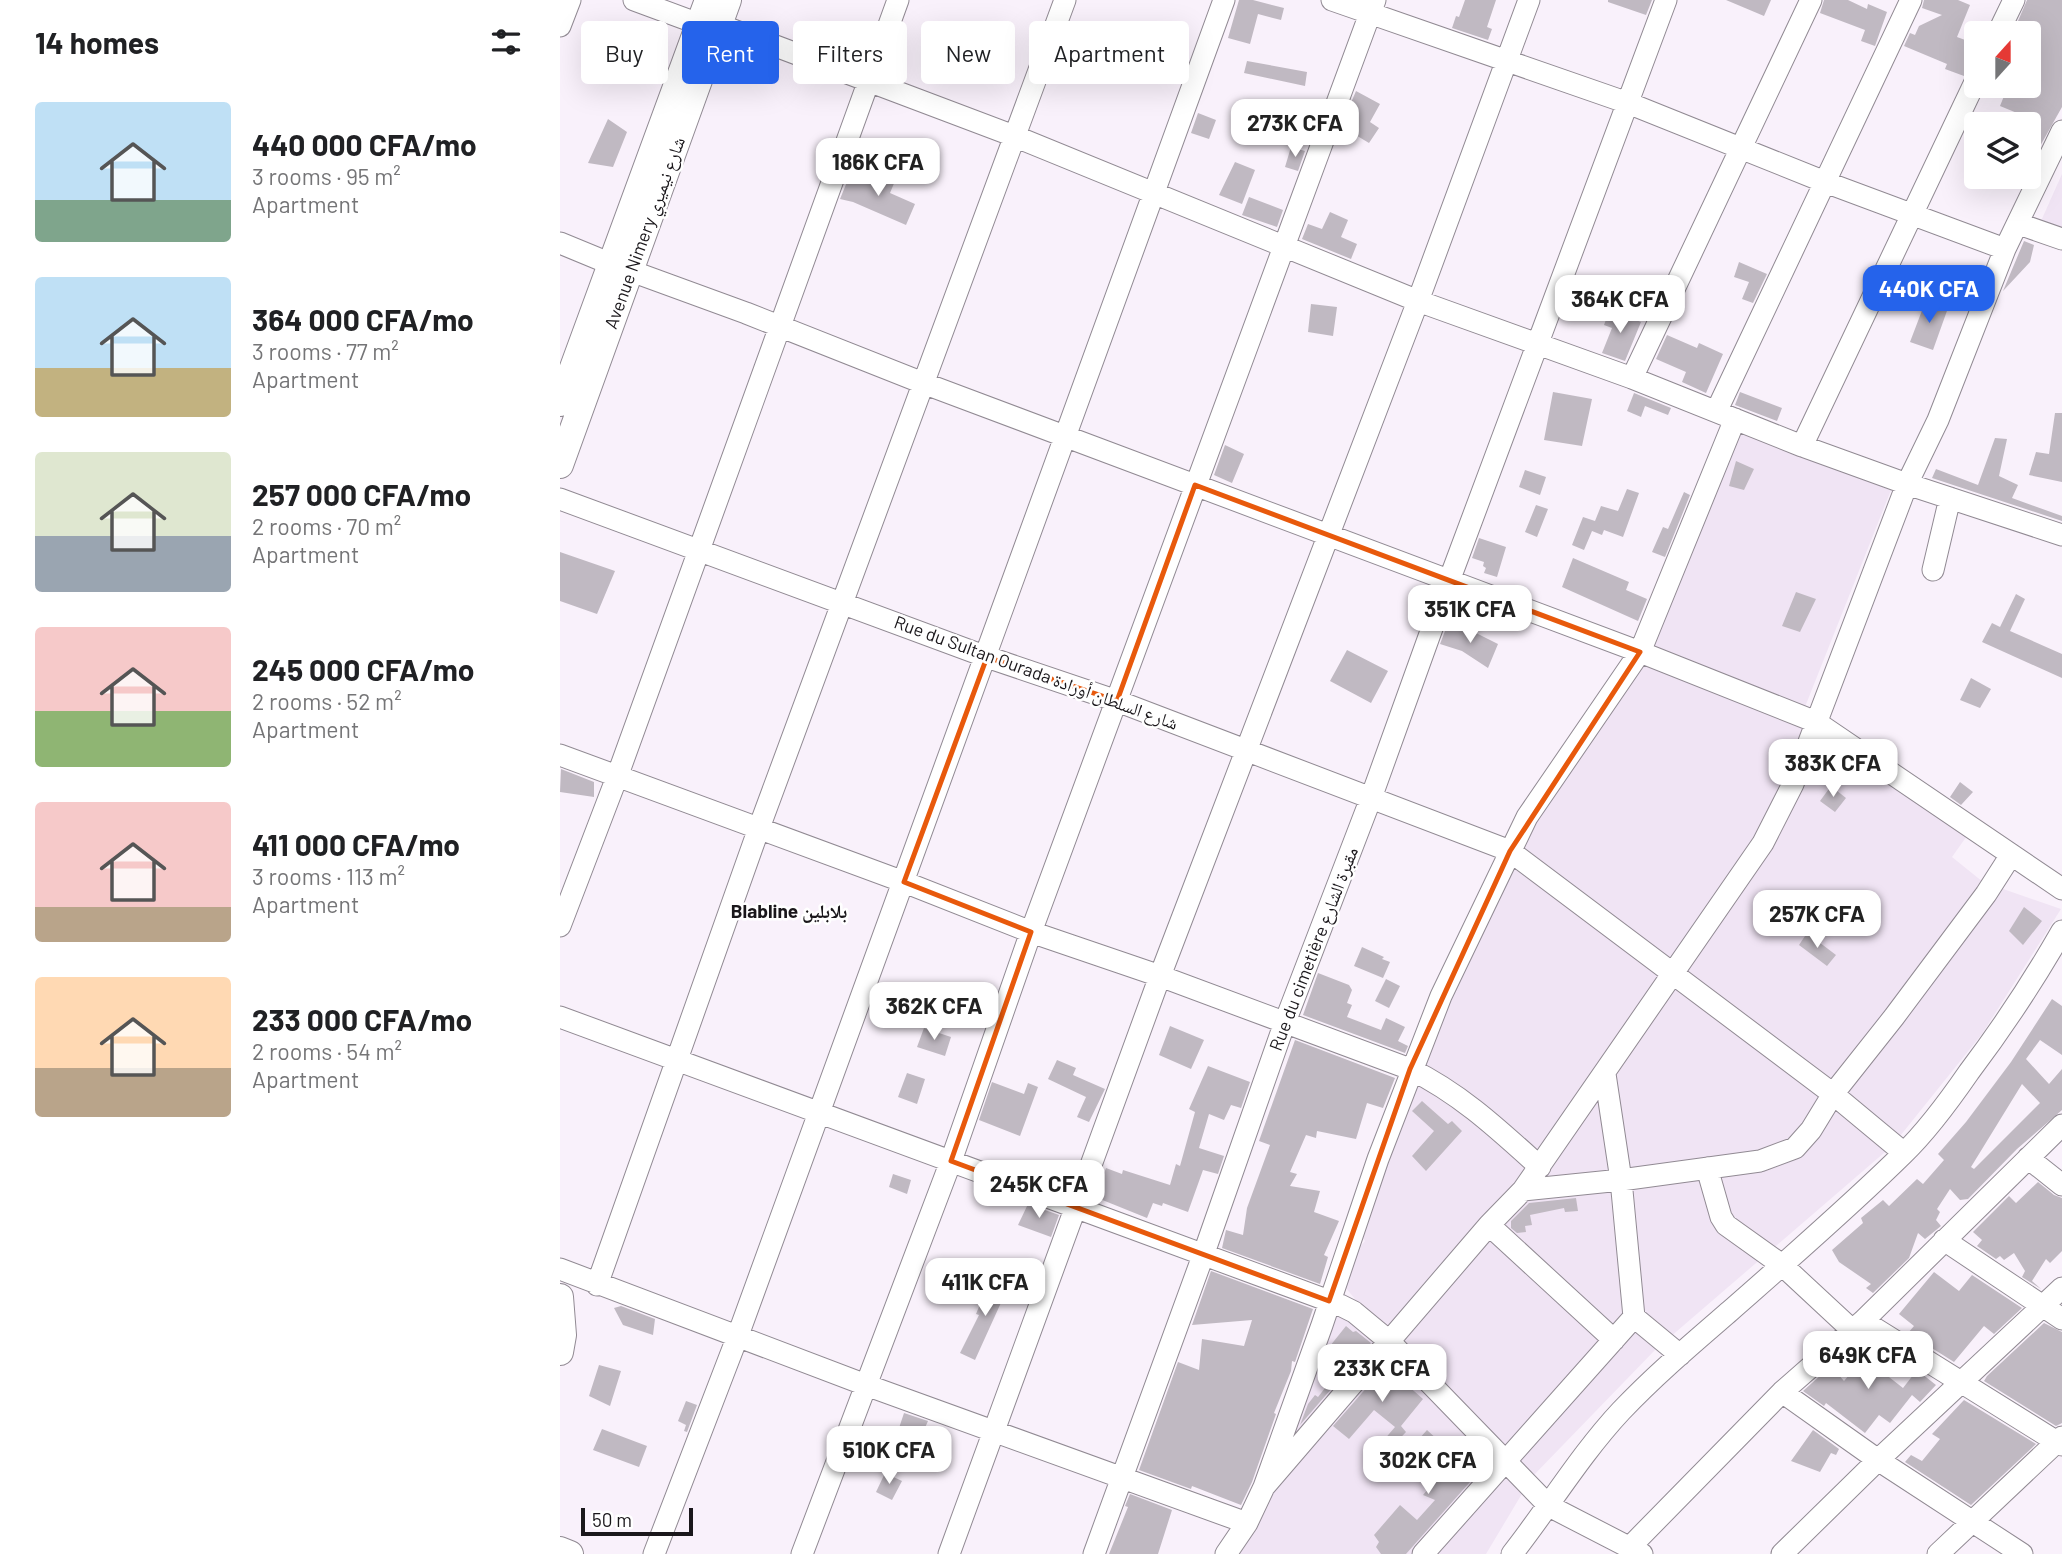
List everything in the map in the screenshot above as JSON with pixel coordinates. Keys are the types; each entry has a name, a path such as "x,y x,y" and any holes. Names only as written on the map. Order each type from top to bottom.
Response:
{"main road":[{"name":"Avenue Nimery شارع نيميري","path":"560,465 621,267 709,17 728,0"},
{"name":"Avenue Nimery شارع نيميري","path":"560,403 621,267"},
{"path":"560,1297 563,1335 560,1352"},
{"path":"560,1550 570,1554"}],"street":[{"path":"560,26 570,0"},
{"path":"634,0 709,17 793,52"},
{"path":"890,21 898,0"},
{"path":"597,1284 759,828 1065,0"},
{"path":"654,1554 737,1338 987,657 1224,0"},
{"path":"1332,0 1373,7 1508,61 1629,103 2005,249"},
{"path":"949,1554 1160,976 1419,301 1529,0"},
{"name":"Rue du cimetière مقبرة الشارع","path":"1094,1554 1285,1022 1371,798 1666,0"},
{"path":"1632,378 1811,0"},
{"path":"1226,1554 1247,1523 1264,1487 1410,1069 1441,996 1527,817 1640,652 1726,414 1825,181 1911,0"},
{"path":"2004,21 2014,0"},
{"path":"802,1554 951,1161 1031,932 1373,7"},
{"path":"560,926 617,776 866,84"},
{"path":"872,84 1014,136 1153,195 1419,301 1632,378 1802,446 2062,535"},
{"path":"1802,446 1967,98"},
{"path":"1264,1487 1523,1189 1763,844 1793,784 1907,484 1938,420 2005,249 2062,131"},
{"path":"2019,224 2062,239"},
{"path":"560,243 923,383 1640,652 1816,722 2062,888"},
{"path":"1933,570 1950,498"},
{"name":"Rue du Sultan Ourada شارع السلطان أورادة","path":"560,499 987,657 1117,701 1510,851 1833,1094 1904,1153"},
{"path":"560,755 904,882 1031,932 1160,976 1410,1069 1436,1082 1478,1110 1540,1167"},
{"path":"1523,1189 1621,1180 1760,1161 1795,1148 1811,1130 1833,1094 1978,905 2011,855"},
{"path":"1512,1554 1599,1437 1679,1355 1904,1153 1950,1100 1990,1044 2062,931"},
{"path":"560,1017 1204,1253 1353,1312 1389,1341 1549,1506 1636,1551 1782,1392 1858,1325 2062,1125"},
{"path":"1605,1074 1621,1180 1634,1317 1679,1355"},
{"path":"2028,1158 2062,1185"},
{"path":"1707,1168 1721,1217 1726,1225 1858,1325 1961,1381 2061,1441 1938,1554"},
{"path":"1489,1225 1614,1340"},
{"path":"1944,1240 2062,1319"},
{"path":"560,1269 737,1338 1247,1523"},
{"path":"1782,1554 1961,1381 2062,1288"},
{"path":"1423,1554 1634,1317"},
{"path":"1782,1392 1878,1460 2022,1554"}],"highlighted area":[{"path":"1195,485 1640,652 1510,851 1410,1069 1329,1301 951,1161 1031,932 904,882 987,657 1117,701"}],"shaded area":[{"path":"2062,174 2062,228 2041,221"},
{"path":"1734,427 1893,485 1799,722 1969,833 1952,857 1983,882 2061,909 1982,1034 1892,1146 1655,1350 1532,1477 1486,1554 1230,1554 1314,1348 1338,1312 1355,1299 1340,1281 1339,1271 1365,1241 1353,1226 1486,902 1635,664"}],"building":[{"path":"1239,0 1253,0 1284,8 1281,20 1258,14 1250,44 1228,38"},
{"path":"1465,0 1496,0 1487,27 1492,29 1488,40 1452,28"},
{"path":"1608,0 1652,0 1646,15"},
{"path":"1726,0 1771,0 1764,16"},
{"path":"1824,0 1848,0 1867,9 1868,4 1887,12 1875,46 1861,41 1865,30 1820,13"},
{"path":"1924,0 1958,0 1970,5 1957,37 1964,40 1964,76 1945,69 1947,64 1904,46 1910,33 1915,35 1919,26 1942,15 1922,8"},
{"path":"2027,0 2062,0 2062,107 2041,144 2041,112 2015,112 2000,106 2003,98 2041,98 2041,21 2018,21"},
{"path":"1247,61 1307,72 1305,86 1244,73"},
{"path":"1356,91 1380,104 1370,122 1379,128 1369,143 1354,134 1357,130 1343,124"},
{"path":"1198,113 1216,120 1209,139 1191,133"},
{"path":"608,119 627,132 613,167 588,163"},
{"path":"1291,147 1305,151 1298,171 1285,167"},
{"path":"1235,162 1255,170 1242,204 1219,195"},
{"path":"874,172 895,181 890,193 915,204 906,225 840,199 849,177 869,184"},
{"path":"1249,197 1283,210 1277,227 1242,215"},
{"path":"1330,212 1348,220 1341,237 1357,244 1351,259 1302,239 1308,224 1322,229"},
{"path":"2024,241 2034,245 2030,262 2003,291"},
{"path":"1739,262 1767,274 1753,303 1742,299 1749,282 1734,277"},
{"path":"1926,300 1948,308 1933,350 1910,342"},
{"path":"1311,304 1337,307 1333,336 1308,332"},
{"path":"1610,309 1641,322 1625,361 1602,353 1612,328 1604,325"},
{"path":"1667,335 1697,348 1699,343 1723,354 1706,393 1682,382 1686,372 1656,359"},
{"path":"1553,392 1592,399 1582,446 1544,440"},
{"path":"1740,392 1782,408 1777,421 1735,405"},
{"path":"1634,393 1671,408 1668,415 1645,406 1641,417 1627,411"},
{"path":"2055,413 2062,413 2062,482 2029,475 2036,452 2049,454"},
{"path":"1995,438 2007,439 1999,476 2018,485 2012,498 2062,516 2062,521 1932,478 1936,469 1978,485"},
{"path":"1225,445 1244,454 1232,483 1214,475"},
{"path":"1736,461 1754,469 1744,490 1729,486"},
{"path":"1525,470 1546,477 1540,495 1519,487"},
{"path":"1627,489 1639,493 1623,537 1604,530 1602,535 1592,531 1584,550 1572,545 1583,517 1595,521 1601,506 1618,511"},
{"path":"1684,492 1690,495 1665,557 1652,552 1663,527 1668,529"},
{"path":"1536,505 1548,509 1537,537 1525,532"},
{"path":"1479,538 1506,547 1497,577 1484,573 1484,562 1472,558"},
{"path":"560,552 615,571 597,614 560,601"},
{"path":"1573,558 1629,582 1626,590 1647,599 1638,621 1562,587"},
{"path":"1796,592 1816,599 1800,632 1782,626"},
{"path":"2016,594 2025,599 2010,631 2062,654 2062,678 1982,642 1992,623 2000,627"},
{"path":"1447,626 1476,633 1498,644 1488,668 1462,651 1440,644"},
{"path":"1347,650 1388,671 1371,703 1330,681"},
{"path":"1971,678 1991,689 1980,708 1960,700"},
{"path":"561,769 594,782 594,797 560,792"},
{"path":"1960,782 1973,792 1961,805 1950,797"},
{"path":"1831,786 1846,798 1835,812 1820,801"},
{"path":"2024,907 2042,921 2023,945 2009,931"},
{"path":"1807,933 1836,955 1827,966 1799,945"},
{"path":"1362,947 1390,962 1383,978 1354,966"},
{"path":"1318,973 1349,985 1352,990 1347,1003 1352,1005 1347,1017 1381,1030 1386,1018 1405,1027 1398,1041 1408,1046 1405,1053 1303,1015"},
{"path":"1386,979 1400,986 1389,1008 1375,1001"},
{"path":"2052,999 2062,1006 2062,1055 2040,1040 2026,1059 2049,1084 2062,1069 2062,1110 2017,1149 1968,1199 1960,1200 1950,1189 1937,1209 1940,1212 1936,1220 1941,1226 1925,1239 1918,1233 1909,1258 1873,1293 1866,1288 1871,1284 1839,1262 1832,1250 1863,1223 1861,1218 1883,1200 1889,1206 1917,1179 1923,1184 1944,1160 1938,1154 2011,1062","holes":["2022,1084 2040,1103 1974,1169 1971,1167"]},
{"path":"1170,1026 1204,1040 1191,1069 1159,1055"},
{"path":"924,1028 951,1037 945,1056 917,1047"},
{"path":"1295,1040 1395,1078 1383,1108 1367,1103 1356,1139 1317,1131 1316,1138 1306,1135 1290,1172 1297,1174 1290,1186 1320,1191 1314,1212 1339,1221 1324,1255 1328,1257 1320,1284 1222,1248 1226,1230 1243,1235 1247,1208 1270,1145 1259,1141"},
{"path":"1057,1060 1076,1068 1073,1075 1105,1089 1089,1122 1077,1117 1086,1097 1048,1079"},
{"path":"1208,1066 1250,1082 1241,1108 1231,1105 1224,1120 1209,1114 1199,1148 1224,1156 1218,1174 1203,1170 1188,1212 1163,1203 1162,1206 1153,1203 1147,1218 1095,1197 1106,1168 1122,1174 1123,1170 1170,1185 1176,1164 1180,1166 1195,1112 1189,1109"},
{"path":"907,1073 925,1079 917,1104 898,1097"},
{"path":"992,1082 1024,1094 1028,1083 1038,1087 1020,1136 979,1120"},
{"path":"1422,1101 1448,1124 1452,1121 1462,1131 1426,1171 1412,1156 1434,1131 1412,1111"},
{"path":"893,1174 911,1180 907,1194 889,1187"},
{"path":"2038,1182 2062,1198 2062,1251 2050,1263 2046,1259 2032,1281 2041,1289 2022,1277 2025,1271 2014,1253 2004,1260 2000,1256 1996,1259 1977,1246 1982,1240 1973,1232 2009,1196 2016,1203"},
{"path":"1576,1198 1578,1211 1565,1212 1564,1208 1530,1215 1532,1225 1525,1226 1526,1232 1517,1233 1511,1228 1511,1221 1529,1203"},
{"path":"1028,1204 1059,1215 1051,1237 1018,1225"},
{"path":"1211,1271 1313,1309 1295,1362 1292,1361 1291,1371 1274,1413 1276,1414 1252,1482 1241,1505 1139,1470 1178,1362 1199,1370 1202,1339 1244,1346 1252,1320 1192,1325"},
{"path":"1934,1272 1959,1291 1972,1275 2022,1308 1994,1334 1984,1326 1954,1362 1908,1333 1914,1326 1899,1314"},
{"path":"991,1278 1009,1285 975,1360 960,1353 979,1315 976,1314"},
{"path":"621,1306 655,1319 653,1335 623,1325 614,1308"},
{"path":"2044,1323 2062,1332 2062,1423 2056,1426 1984,1381"},
{"path":"1346,1326 1371,1343 1300,1425 1308,1404 1315,1395 1318,1397 1339,1370 1335,1367 1339,1361 1330,1346"},
{"path":"1875,1344 1892,1355 1880,1370 1903,1388 1917,1370 1936,1385 1920,1402 1912,1395 1890,1423 1879,1415 1865,1433 1826,1403 1824,1406 1803,1391 1831,1366 1844,1381"},
{"path":"1390,1361 1409,1381 1406,1384 1423,1399 1401,1426 1406,1432 1391,1448 1383,1441 1395,1427 1374,1410 1349,1439 1333,1426"},
{"path":"599,1365 621,1371 610,1406 589,1396"},
{"path":"1964,1400 2036,1444 1971,1505 1905,1462 1911,1455 1922,1461 1940,1439 1932,1434"},
{"path":"686,1401 697,1405 687,1432 684,1431 686,1425 678,1421"},
{"path":"904,1413 928,1421 914,1453 893,1446"},
{"path":"602,1429 647,1446 639,1467 593,1450"},
{"path":"1427,1430 1465,1465 1475,1454 1486,1464 1406,1554 1381,1554 1376,1547 1379,1542 1374,1535 1400,1505 1417,1520 1435,1500 1423,1495 1428,1489 1410,1472 1430,1450 1418,1440"},
{"path":"1813,1430 1839,1449 1836,1455 1831,1453 1820,1472 1791,1461"},
{"path":"885,1473 902,1481 892,1500 876,1492"},
{"path":"1130,1494 1172,1510 1158,1554 1109,1554 1128,1507 1125,1506"}],"district":[{"name":"Blabline بلابلين","path":"789,911"}]}
